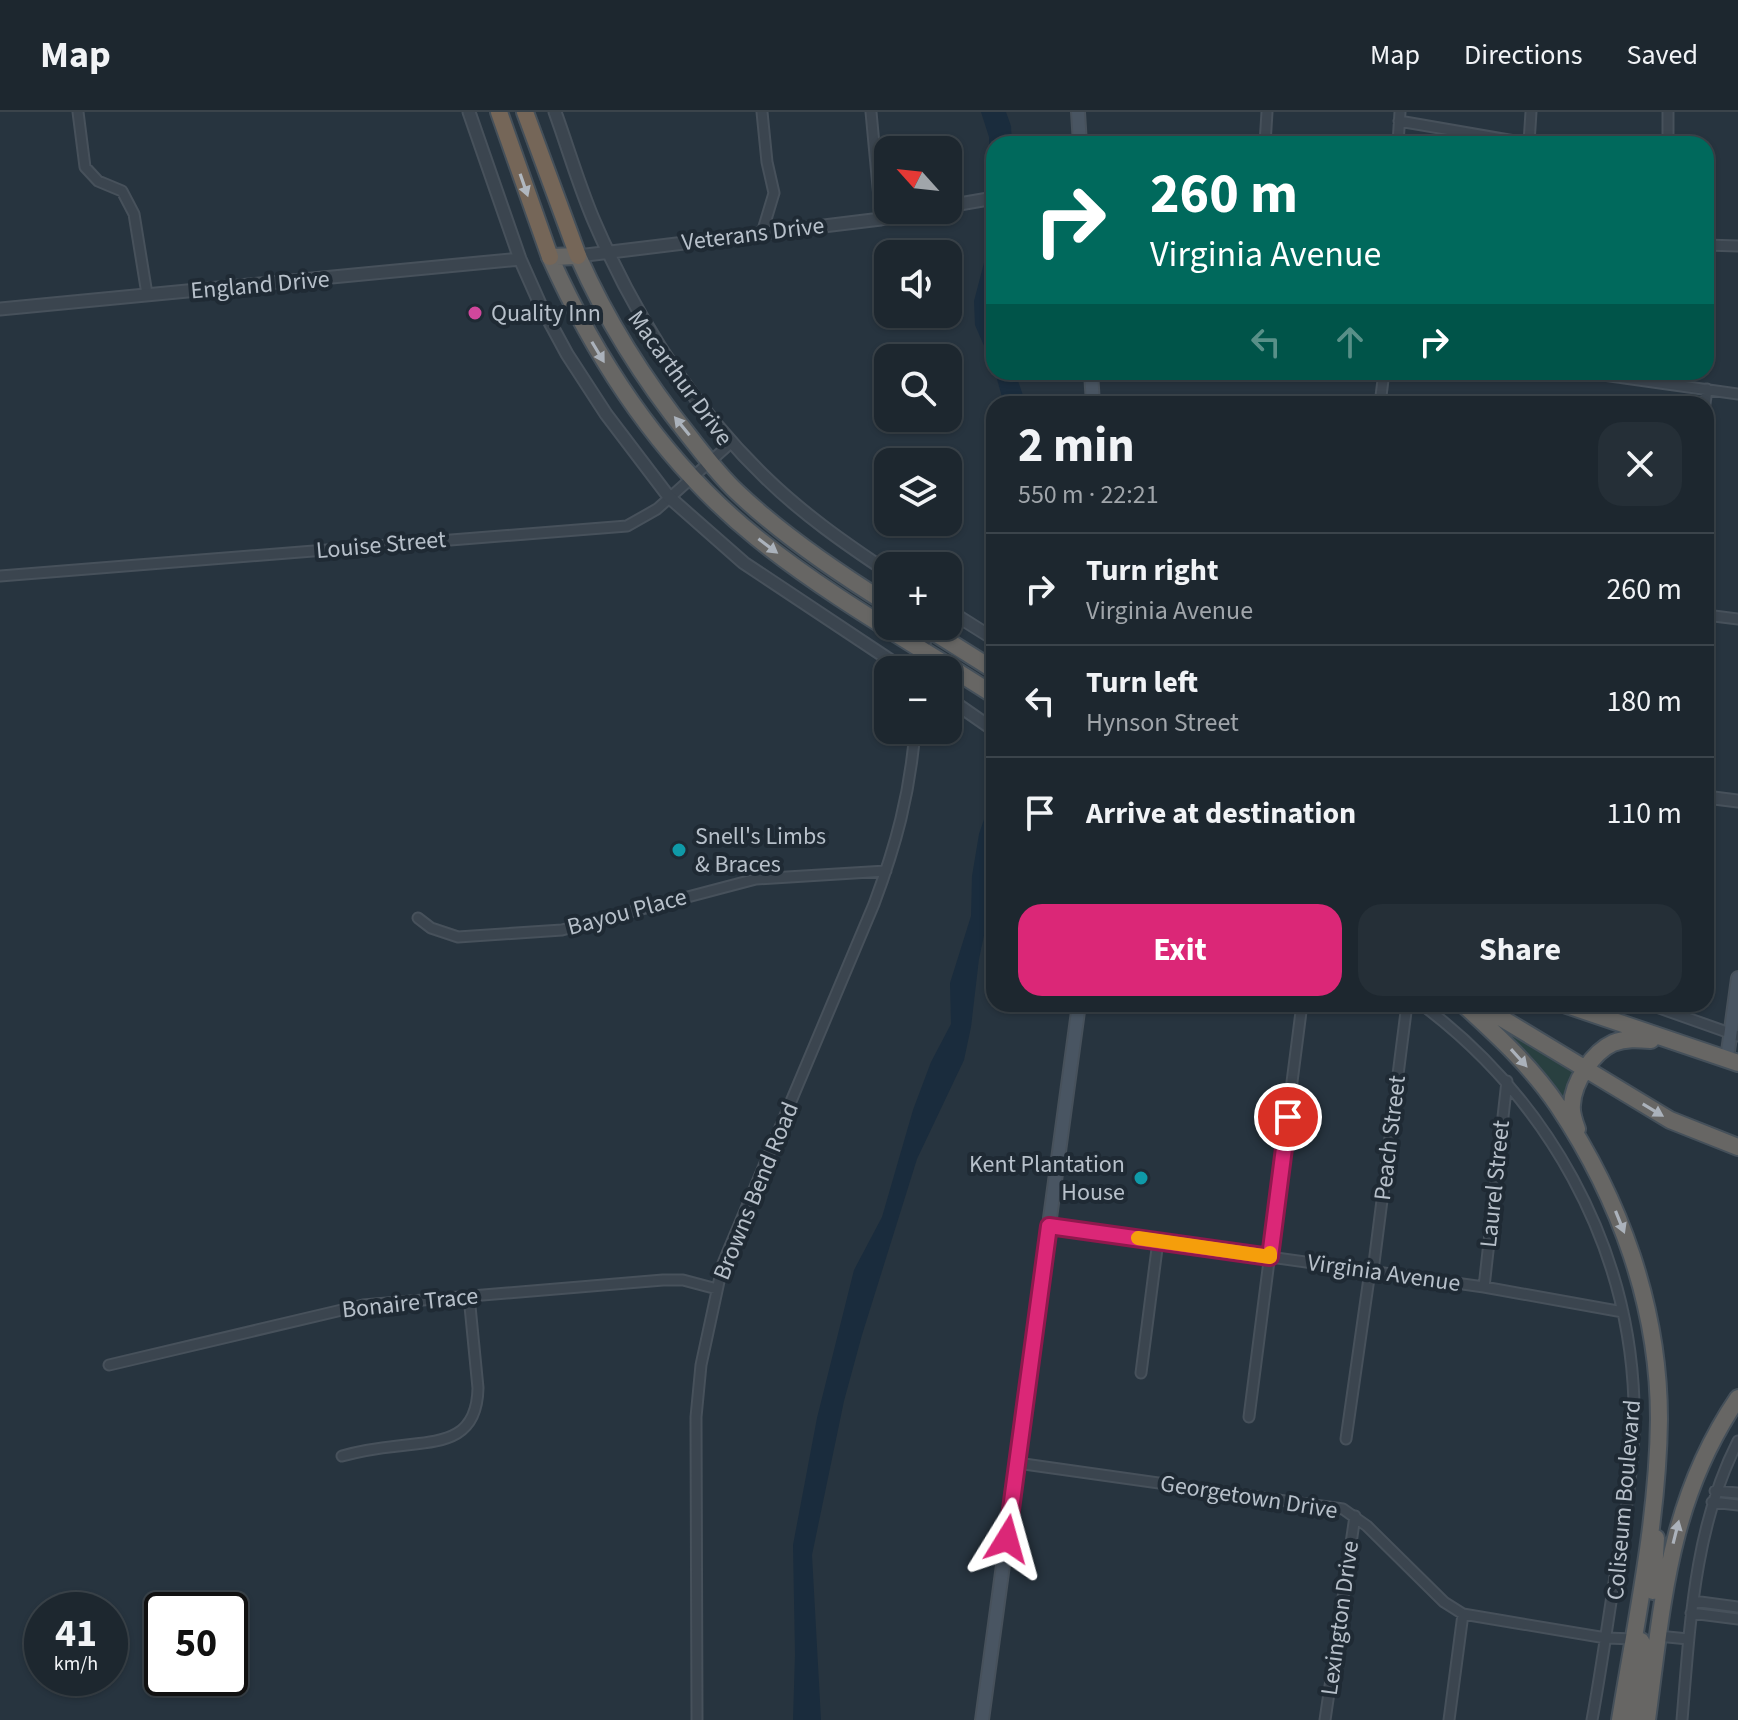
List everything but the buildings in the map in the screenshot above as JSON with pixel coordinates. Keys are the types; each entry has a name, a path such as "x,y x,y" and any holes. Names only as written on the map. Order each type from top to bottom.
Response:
{"highway":[{"name":"Macarthur Drive","path":"499,112 550,257 575,312 640,416 691,477 756,537 800,570 986,690"},
{"name":"Macarthur Drive","path":"525,112 578,256 598,301 636,367 734,489 767,519 874,594"},
{"path":"550,257 578,256"},
{"path":"949,640 986,665"},
{"path":"1472,1012 1536,1078 1557,1105 1585,1152"},
{"path":"1491,1012 1670,1120 1738,1147"},
{"path":"1587,1012 1733,1061"},
{"path":"1585,1152 1572,1103 1586,1070 1602,1050 1621,1040 1669,1041"},
{"name":"Coliseum Boulevard","path":"1585,1152 1601,1179 1622,1227 1646,1304 1656,1361 1659,1421 1656,1461 1634,1639 1620,1720"},
{"name":"Coliseum Boulevard","path":"1647,1720 1666,1577 1688,1493 1712,1439 1738,1398"},
{"path":"1656,1461 1657,1561 1649,1626 1652,1634 1658,1636"},
{"path":"1634,1639 1641,1641 1644,1648 1635,1720"}],"main road":[{"path":"1078,112 1080,136"},
{"path":"1733,1061 1738,978"},
{"path":"982,1720 1078,1012"}],"street":[{"path":"78,112 85,167 98,181 122,191 134,214 147,294"},
{"path":"469,112 520,259 567,354 606,414 669,497 744,563 884,656"},
{"path":"555,112 608,252 655,339 696,399 732,442 787,498 874,562"},
{"path":"762,112 774,193 762,233"},
{"path":"871,112 874,144"},
{"path":"1266,136 1267,112"},
{"path":"1531,112 1531,136"},
{"path":"1668,112 1668,136"},
{"path":"1400,117 1492,136"},
{"path":"962,204 986,199"},
{"name":"Veterans Drive","path":"578,256 874,220"},
{"path":"1714,245 1738,246"},
{"name":"England Drive","path":"0,309 520,259"},
{"path":"1671,380 1738,394"},
{"path":"1706,396 1707,389"},
{"name":"Louise Street","path":"0,576 627,526 646,517 732,442"},
{"path":"1714,616 1738,619"},
{"path":"962,619 986,634"},
{"path":"921,656 925,640"},
{"path":"962,708 986,724"},
{"name":"Browns Bend Road","path":"697,1720 696,1417 701,1365 717,1289 723,1263 886,871 907,803 913,744"},
{"path":"1714,798 1738,801"},
{"name":"Bayou Place","path":"418,918 431,928 458,937 562,930 756,879 886,871"},
{"path":"1249,1417 1301,1012"},
{"name":"Peach Street","path":"1346,1439 1406,1012"},
{"path":"1431,1012 1472,1045 1507,1081 1536,1118 1575,1183 1603,1243 1624,1316"},
{"path":"1671,1012 1734,1034"},
{"name":"Laurel Street","path":"1484,1287 1507,1081"},
{"name":"Virginia Avenue","path":"1049,1226 1484,1287 1624,1316"},
{"path":"1141,1373 1158,1241"},
{"name":"Bonaire Trace","path":"109,1365 363,1305 663,1280 683,1280 717,1289"},
{"path":"342,1456 452,1438 472,1420 478,1403 478,1388 469,1296"},
{"name":"Coliseum Boulevard","path":"1592,1720 1632,1469 1634,1403 1624,1316"},
{"path":"1682,1720 1691,1613 1712,1502 1738,1441"},
{"name":"Georgetown Drive","path":"1017,1463 1343,1509 1355,1516 1444,1602 1463,1614 1606,1638 1634,1639"},
{"path":"1715,1491 1738,1493"},
{"path":"1712,1502 1738,1505"},
{"name":"Lexington Drive","path":"1325,1720 1355,1516"},
{"path":"1693,1601 1738,1607"},
{"path":"1691,1613 1738,1619"},
{"path":"1449,1720 1463,1614"},
{"path":"1658,1636 1688,1639"}],"green space":[{"path":"1502,1027 1574,1072 1566,1102"}],"water":[{"path":"981,112 1006,112 1012,136 989,136"},
{"path":"986,253 986,350 975,325 974,301"},
{"path":"997,380 1018,380 1023,396 1002,396"},
{"path":"986,813 986,926 971,1027 964,1060 917,1159 844,1401 812,1555 821,1720 793,1720 793,1545 817,1418 854,1270 882,1217 913,1110 931,1062 951,1024 950,983 971,916 972,876"}],"slow traffic":[{"path":"1138,1238 1270,1257 1270,1253"}],"place":[{"name":"Quality Inn","path":"475,313"},
{"name":"Snell's Limbs & Braces","path":"679,850"},
{"name":"Kent Plantation House","path":"1141,1178"}],"route":[{"path":"1007,1539 1049,1226 1270,1257 1288,1117"}]}
